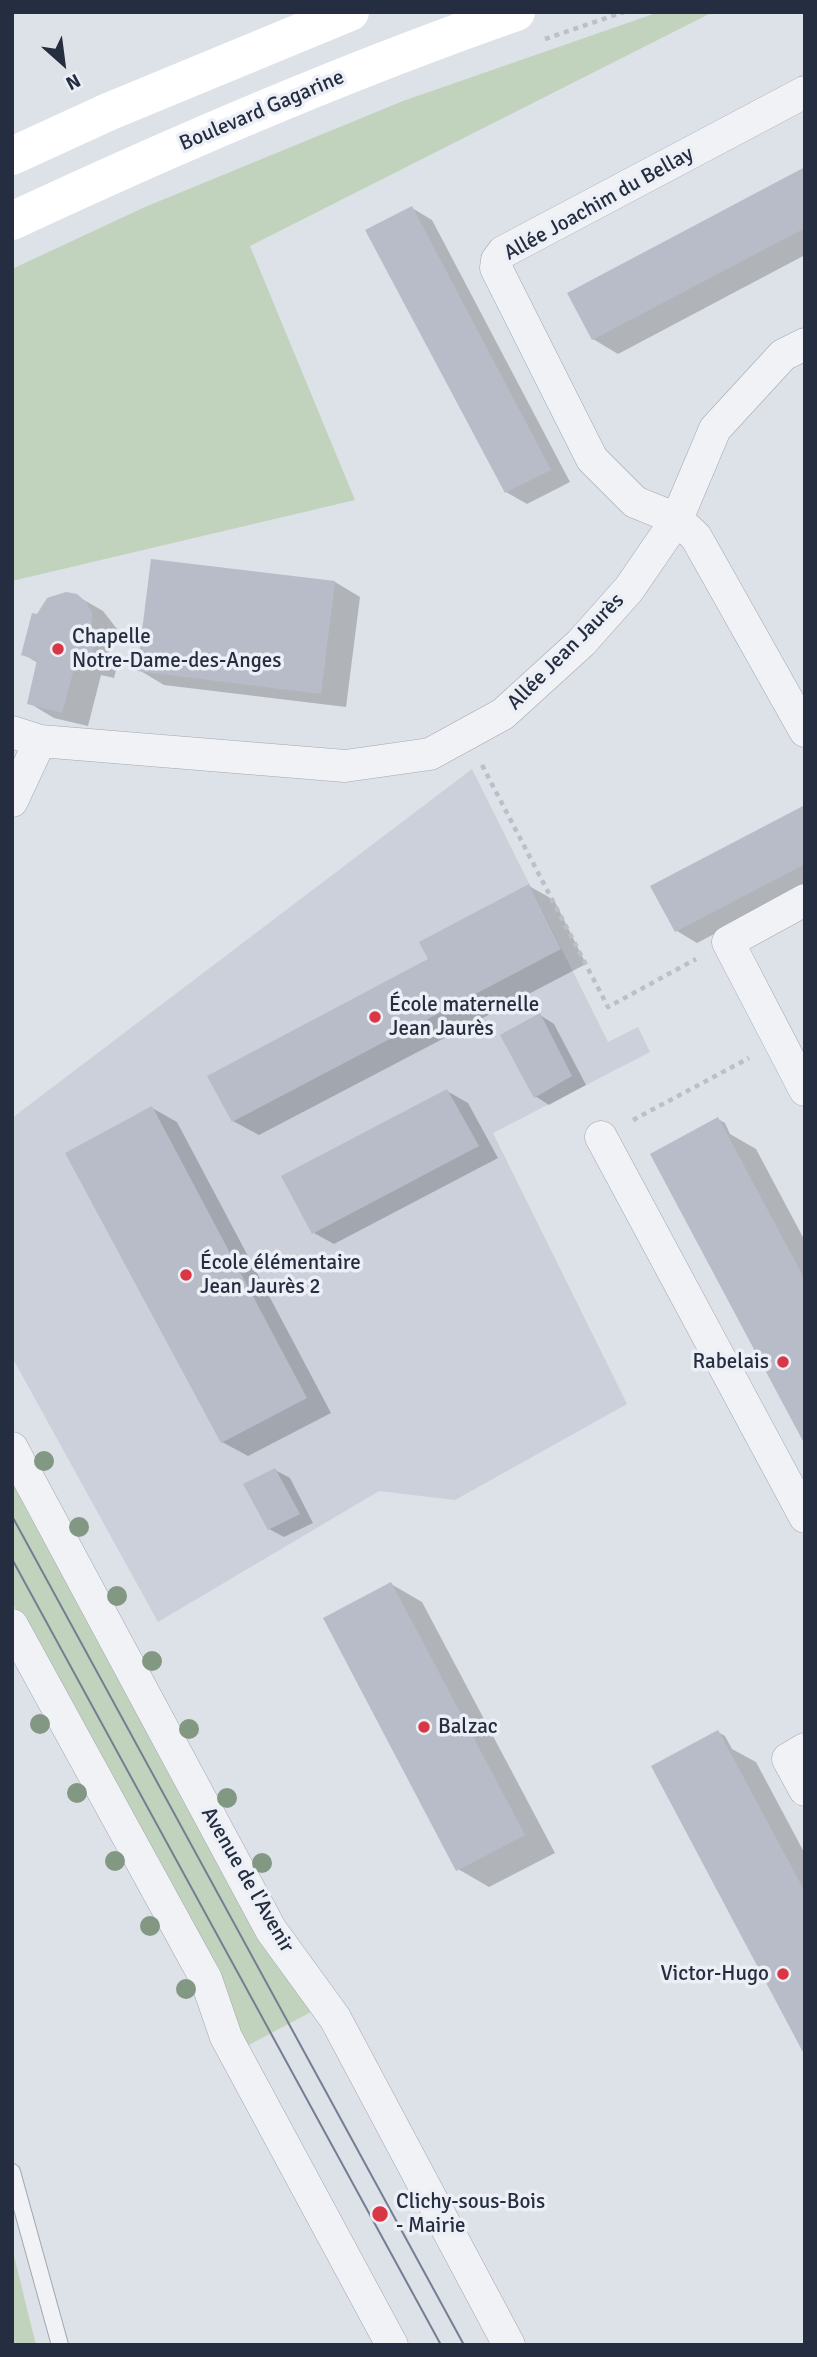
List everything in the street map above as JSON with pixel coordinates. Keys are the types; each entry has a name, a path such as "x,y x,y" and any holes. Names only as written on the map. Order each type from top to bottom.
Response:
{"main road":[{"path":"12,156 350,12"},
{"name":"Boulevard Gagarine","path":"12,221 152,156 406,51 516,12"}],"street":[{"name":"Allée Joachim du Bellay","path":"677,519 635,502 592,459 496,268 497,260 503,252 805,92"},
{"name":"Allée Jean Jaurès","path":"12,801 26,737 345,766 430,754 503,714 581,643 629,589 677,519 715,429 783,355 805,344"},
{"path":"677,519 696,537 805,731"},
{"path":"805,900 728,942 805,1090"},
{"path":"601,1137 805,1517"},
{"name":"Avenue de l'Avenir","path":"12,1448 271,1930 335,2018 509,2345"},
{"path":"12,1625 206,1979 226,2037 392,2345"},
{"path":"805,1749 788,1759 805,1790"}],"lane":[{"path":"12,2172 60,2345"}],"path":[{"path":"466,734 608,1007 728,942"},
{"path":"601,1137 779,1041"}],"shaded area":[{"path":"472,769 608,1042 638,1027 650,1052 493,1133 627,1404 455,1500 379,1491 158,1622 12,1357 12,1118"}],"green space":[{"path":"659,12 713,12 250,246 355,500 12,581 12,269 145,207 403,101"},
{"path":"12,1477 311,2012 245,2047 216,1976 12,1602"},
{"path":"12,2248 36,2345 12,2345"}],"building":[{"path":"805,167 805,228 592,340 567,293"},
{"path":"412,206 551,470 505,493 365,230"},
{"path":"151,559 335,581 321,694 137,671"},
{"name":"Chapelle Notre-Dame-des-Anges","path":"66,592 77,594 86,602 92,613 92,624 83,639 95,643 89,664 76,661 62,713 27,704 37,660 21,655 32,613 37,614 47,598"},
{"path":"805,805 805,864 675,932 650,886"},
{"name":"École maternelle Jean Jaurès","path":"529,884 561,949 232,1122 207,1076 428,959 419,942"},
{"path":"540,1013 572,1076 534,1098 500,1035"},
{"path":"447,1089 479,1146 312,1234 281,1176"},
{"name":"École élémentaire Jean Jaurès 2","path":"152,1106 307,1398 221,1443 65,1153"},
{"name":"Rabelais","path":"718,1117 805,1280 805,1445 650,1154"},
{"path":"275,1468 300,1514 268,1530 243,1484"},
{"name":"Balzac","path":"391,1582 525,1835 456,1871 323,1618"},
{"name":"Victor-Hugo","path":"718,1730 805,1892 805,2056 651,1766"}],"tram line":[{"path":"12,1516 464,2345"},
{"path":"12,1559 441,2345"}],"place":[{"name":"Chapelle Notre-Dame-des-Anges","path":"58,649"},
{"name":"École maternelle Jean Jaurès","path":"375,1017"},
{"name":"École élémentaire Jean Jaurès 2","path":"186,1275"},
{"name":"Rabelais","path":"783,1362"},
{"name":"Balzac","path":"424,1727"},
{"name":"Victor-Hugo","path":"783,1974"},
{"name":"Clichy-sous-Bois - Mairie","path":"380,2214"}]}
